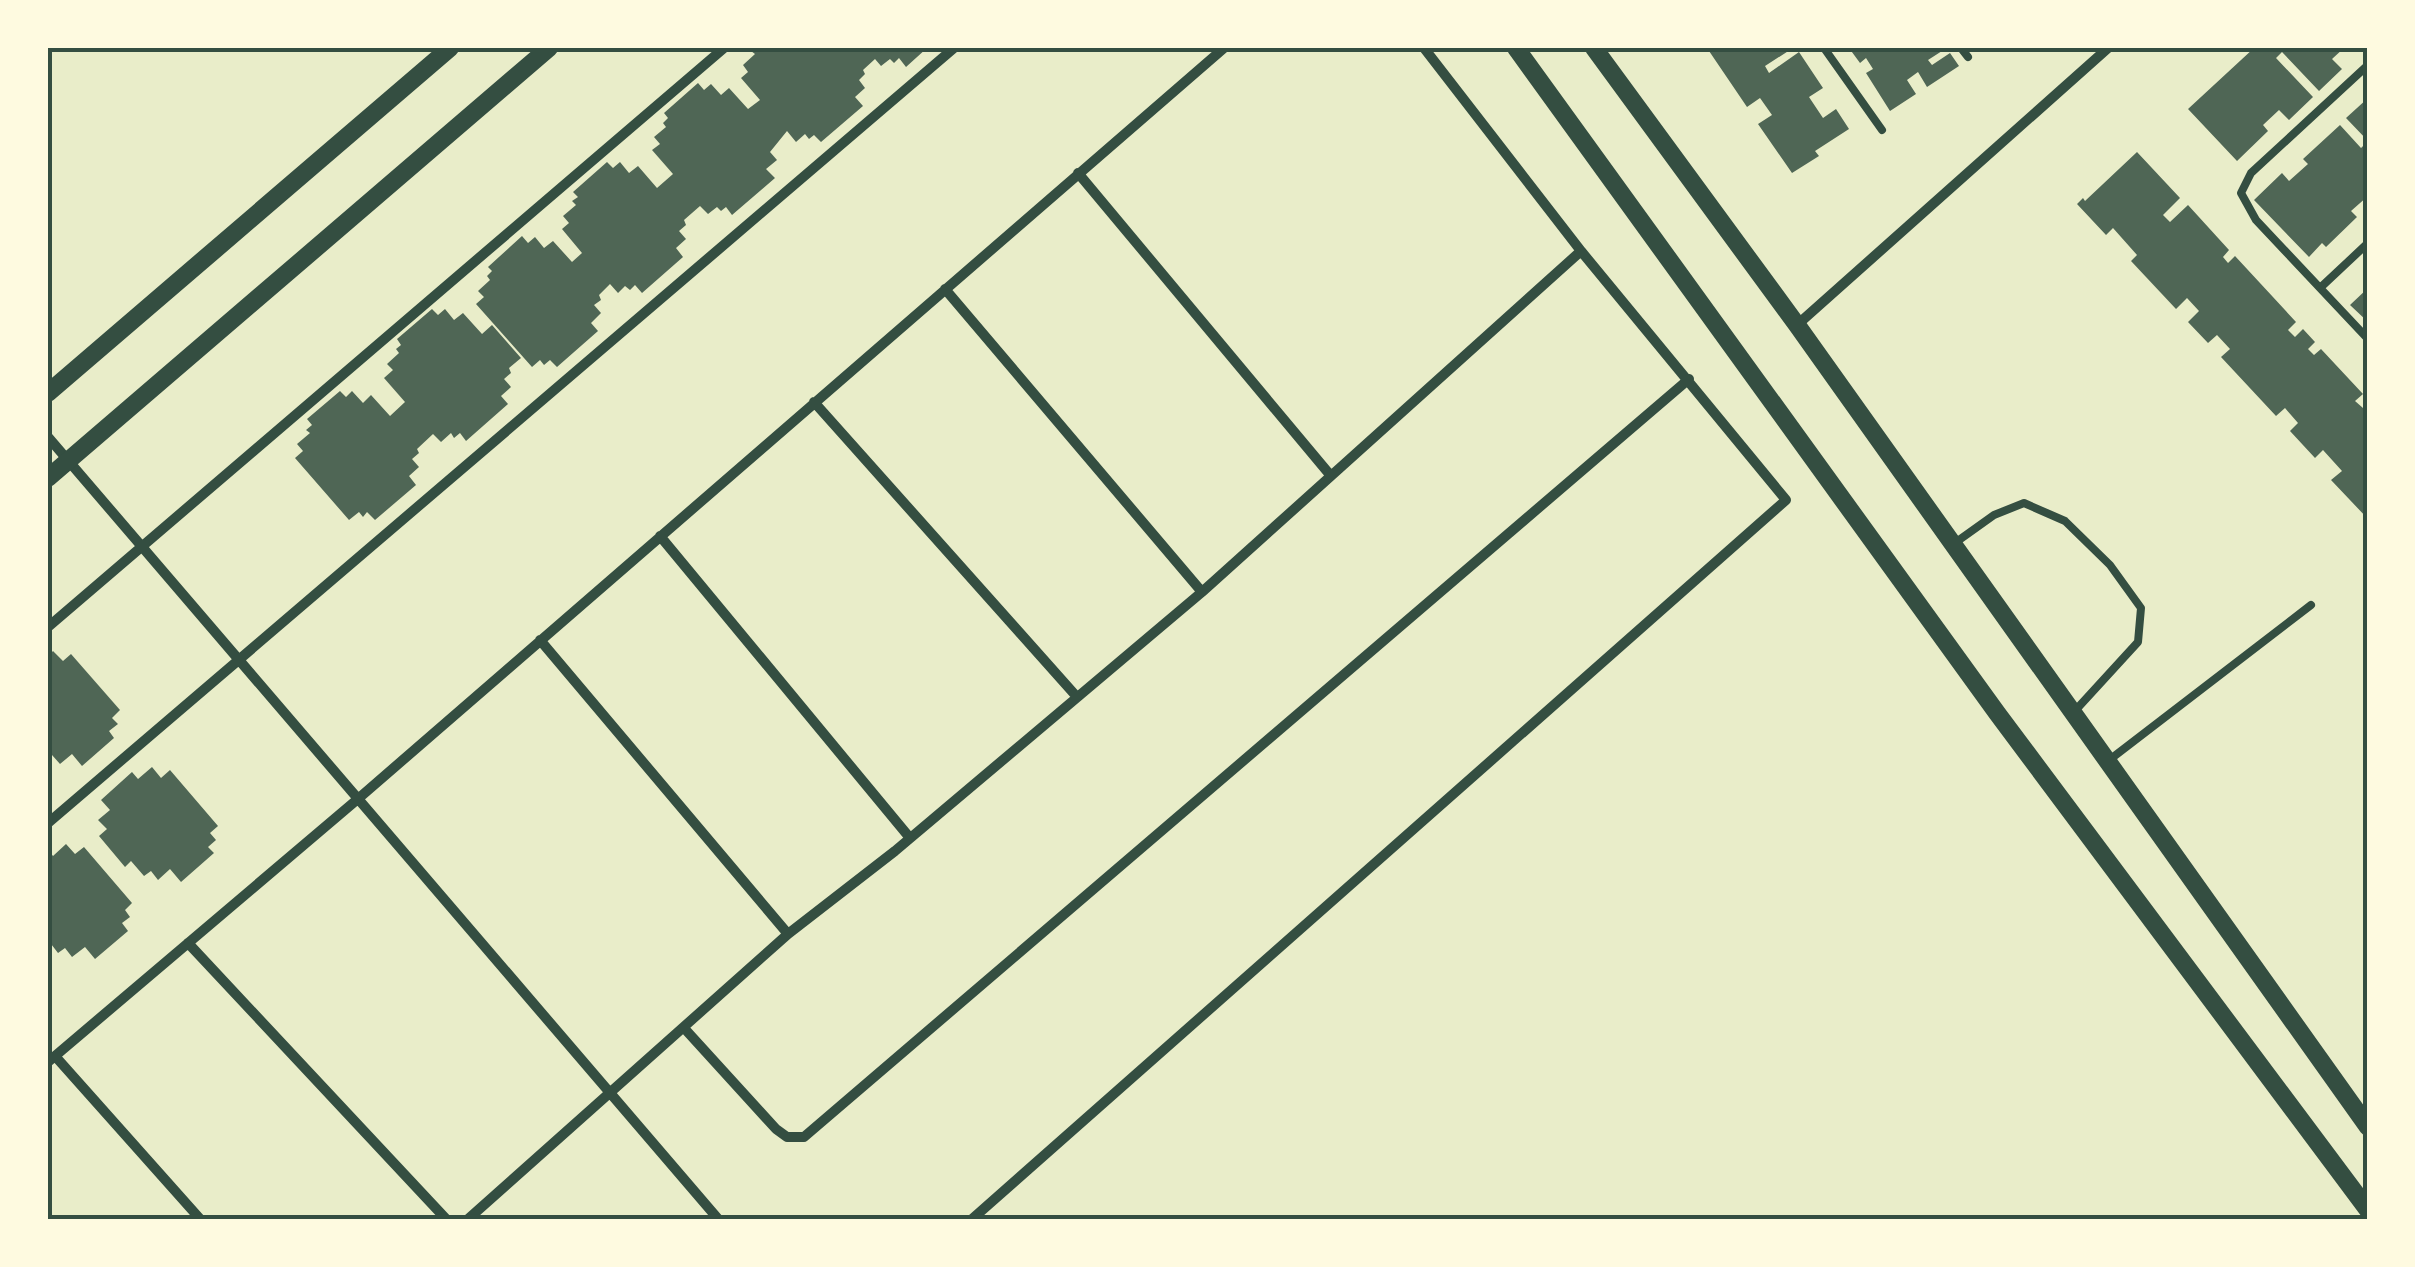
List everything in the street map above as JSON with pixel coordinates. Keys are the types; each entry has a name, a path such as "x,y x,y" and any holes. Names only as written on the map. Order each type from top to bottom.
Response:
{"street":[{"path":"48,393 450,48"},
{"path":"48,478 549,48"},
{"path":"48,627 724,48"},
{"path":"48,823 954,48"},
{"path":"200,1220 51,1059 359,798 1224,48"},
{"path":"970,1220 1786,500 1581,251 1424,48"},
{"path":"1516,48 1998,713 2368,1210"},
{"path":"1594,48 1797,325 2368,1127"},
{"path":"1797,325 2108,48"},
{"path":"1078,173 1331,476"},
{"path":"467,1220 788,934 910,838 1202,592 1581,251"},
{"path":"944,289 1202,592"},
{"path":"684,1028 776,1129 787,1137 804,1137 1689,379"},
{"path":"814,402 1078,697"},
{"path":"48,437 715,1215 702,1220"},
{"path":"660,536 910,838"},
{"path":"540,640 788,934"},
{"path":"188,943 447,1220"}],"lane":[{"path":"1824,48 1882,130"},
{"path":"1961,48 1968,58"},
{"path":"2368,64 2251,173 2241,193 2256,220 2368,338"},
{"path":"2320,288 2368,243"},
{"path":"1952,545 1994,514 2024,503 2065,521 2110,566 2142,608 2138,642 2073,713"},
{"path":"2107,762 2311,605"}],"building":[{"path":"927,48 906,67 899,58 881,66 875,59 859,80 865,88 855,97 863,106 821,142 814,135 809,139 805,134 796,142 787,131 770,152 777,160 766,169 775,178 732,215 726,207 721,211 717,207 708,214 700,206 684,220 686,225 679,231 686,239 676,248 683,257 642,293 635,285 630,290 625,286 618,293 610,284 594,305 601,313 591,323 598,331 557,367 550,360 544,365 540,360 532,367 476,304 484,297 478,291 490,280 487,276 492,271 488,267 522,236 528,243 535,237 544,248 553,241 572,262 582,253 562,229 569,223 563,216 576,205 572,201 578,197 573,192 607,162 613,168 620,162 629,173 638,166 657,188 673,174 652,150 660,144 654,137 666,127 663,123 668,118 664,113 698,83 704,90 711,84 721,95 729,88 748,109 760,100 741,78 748,72 743,65 755,54 751,51"},
{"path":"1707,48 1793,48 1765,66 1769,73 1799,52 1823,88 1809,97 1823,118 1836,109 1849,129 1815,151 1819,156 1792,173 1758,124 1772,115 1760,98 1747,107"},
{"path":"1849,48 1940,48 1942,51 1928,60 1932,65 1950,53 1959,66 1927,87 1918,72 1907,80 1916,94 1890,111 1866,73 1873,69 1866,58 1860,63"},
{"path":"2254,48 2344,48 2332,59 2342,69 2319,91 2282,52 2276,58 2313,97 2289,120 2279,110 2263,125 2268,131 2237,161 2188,109"},
{"path":"2368,98 2368,141 2346,118"},
{"path":"2340,125 2361,148 2368,141 2368,196 2351,211 2357,217 2326,247 2322,243 2309,257 2254,200 2282,173 2289,181 2308,164 2303,159"},
{"path":"2137,152 2180,198 2163,215 2170,222 2188,205 2229,250 2223,257 2228,263 2235,256 2296,322 2288,330 2295,337 2303,329 2315,342 2308,349 2314,355 2321,349 2363,394 2355,401 2363,408 2368,404 2368,519 2331,480 2342,471 2323,450 2315,458 2290,431 2298,423 2285,408 2276,416 2221,357 2230,349 2217,335 2208,343 2188,322 2199,311 2187,298 2176,309 2131,261 2137,255 2113,228 2106,235 2077,204"},
{"path":"2368,288 2368,322 2350,305"},
{"path":"432,309 438,315 445,309 454,320 463,313 482,334 492,325 521,358 509,368 511,373 504,379 511,387 501,396 508,404 466,441 460,433 454,438 451,433 441,442 433,434 412,459 419,467 409,476 416,485 375,520 367,512 363,517 359,512 349,520 295,458 303,451 297,444 310,433 306,430 312,425 307,419 340,391 346,397 352,391 363,403 371,395 390,416 405,402 384,378 393,370 387,364 399,353 396,349 401,345 397,339"},
{"path":"53,651 63,661 71,654 120,710 112,718 118,724 109,731 114,738 82,766 72,754 60,764 52,755 48,759 48,656"},
{"path":"152,767 161,778 170,770 218,826 210,833 216,840 208,847 214,853 181,882 170,869 158,880 151,871 144,876 131,861 125,867 99,836 107,829 98,820 110,810 101,800 132,772 138,779"},
{"path":"66,844 75,854 84,847 132,903 125,910 130,917 122,923 128,931 95,959 85,947 72,957 65,948 58,953 48,940 48,850 53,856"}]}
